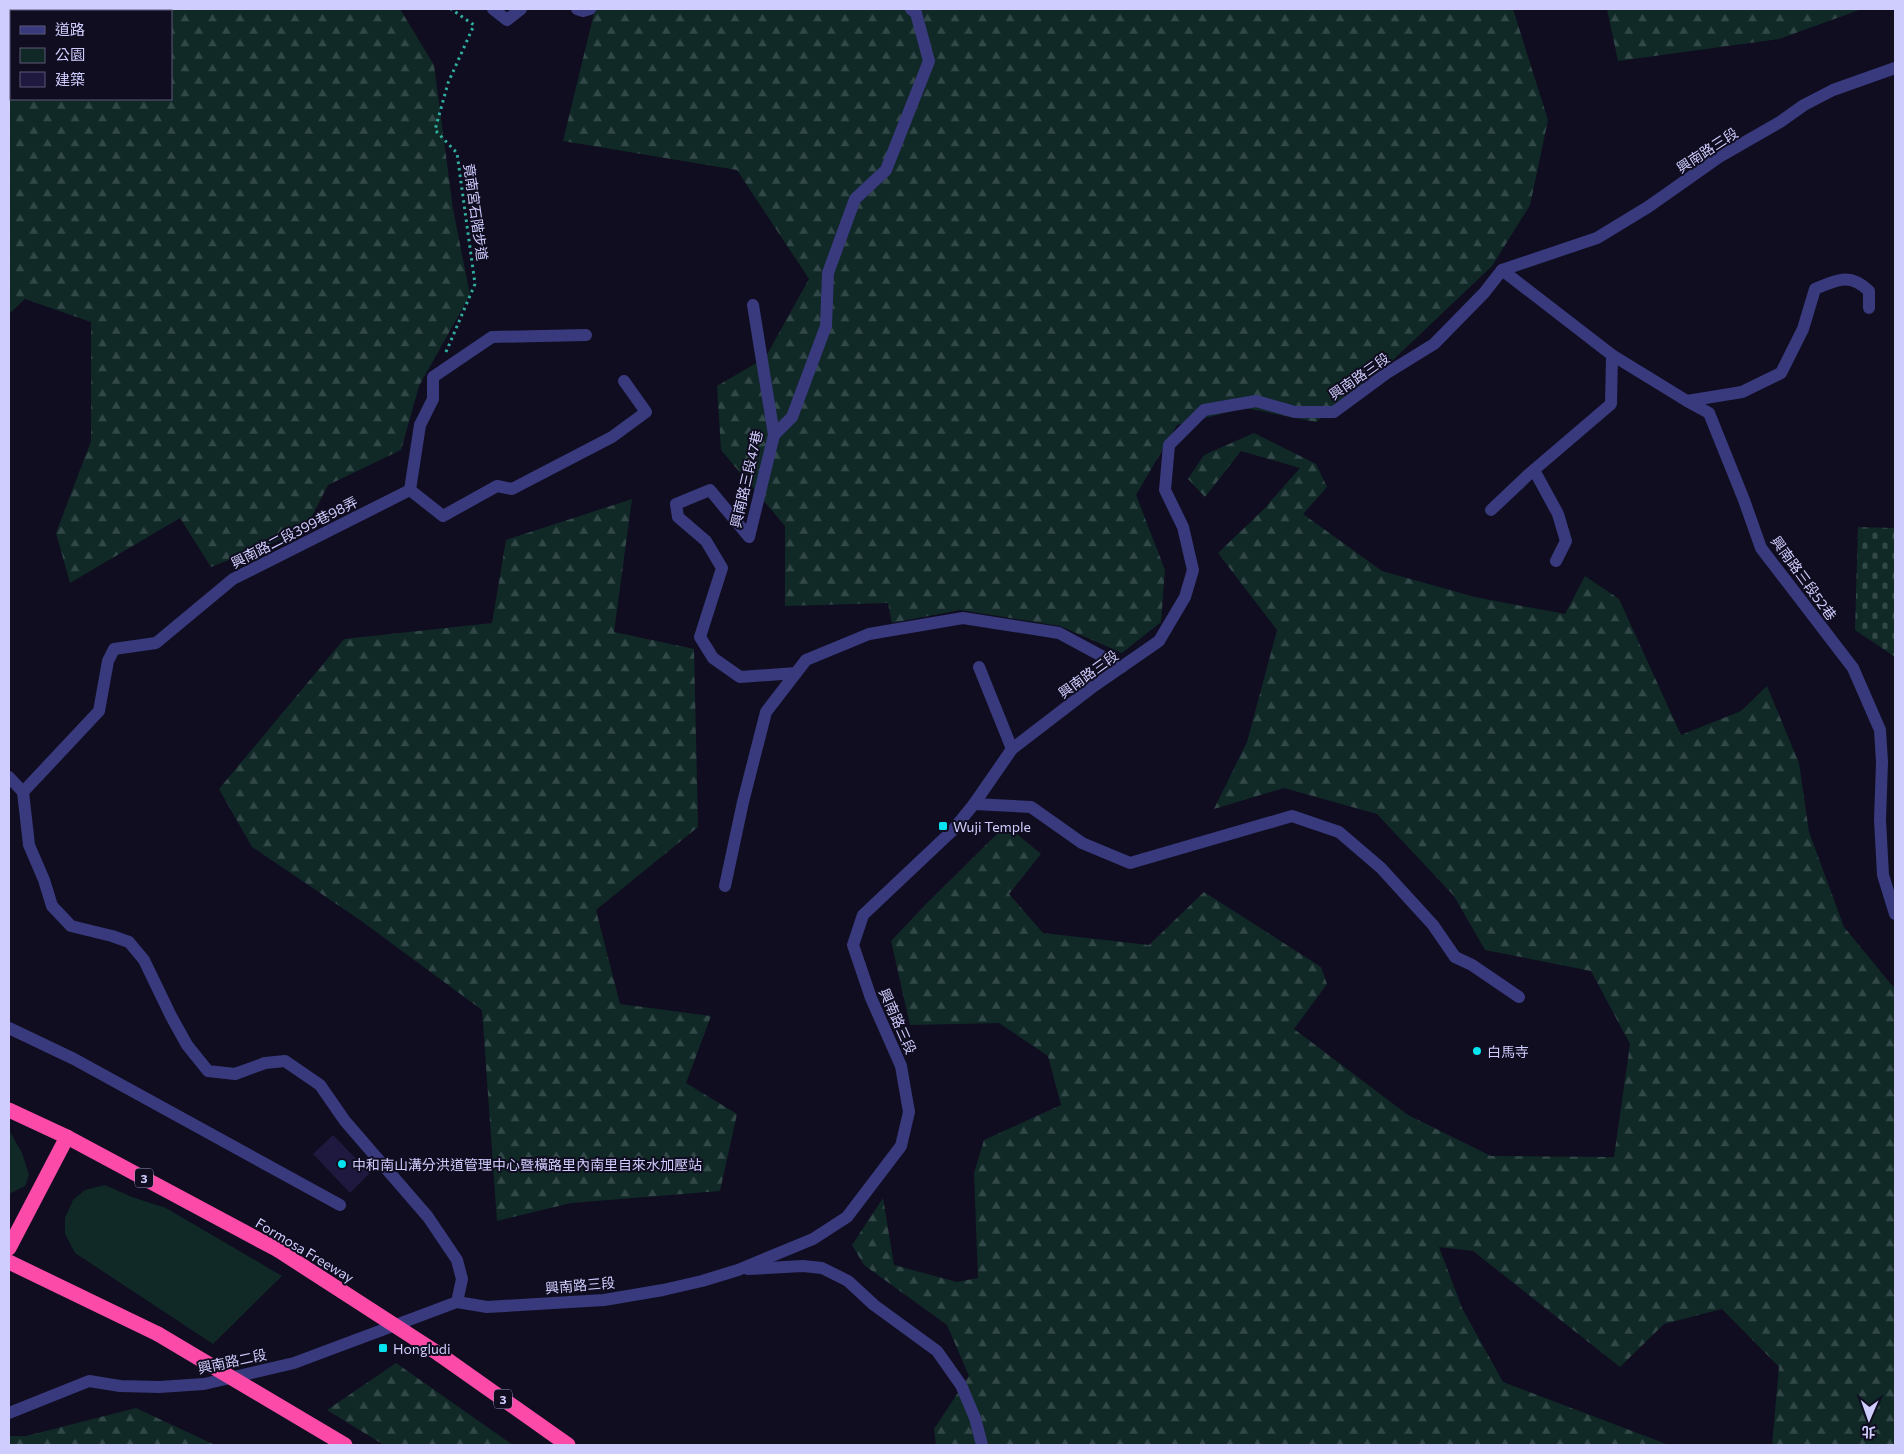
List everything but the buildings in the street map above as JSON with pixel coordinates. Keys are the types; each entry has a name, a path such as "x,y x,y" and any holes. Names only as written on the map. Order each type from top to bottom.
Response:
{"highway":[{"name":"Formosa Freeway","path":"9,1110 67,1137 278,1250 439,1354 568,1445"},
{"path":"9,1248 67,1137"},
{"path":"9,1262 158,1334 345,1445"}],"street":[{"path":"494,9 507,20 521,9"},
{"path":"577,9 583,11 590,9"},
{"path":"774,435 792,417 826,326 828,272 855,199 886,170 929,61 916,13 911,9"},
{"name":"興南路三段","path":"457,1302 487,1307 604,1300 663,1290 738,1270 813,1239 847,1217 901,1146 909,1112 901,1066 871,998 853,945 863,915 952,831 974,804 1012,749 1159,641 1185,597 1193,570 1183,527 1165,490 1170,445 1204,410 1256,401 1295,412 1334,412 1387,373 1434,344 1484,293 1502,270 1597,238 1648,207 1719,157 1780,122 1804,105 1833,90 1895,68"},
{"name":"興南路三段52巷","path":"1502,270 1612,356 1709,413 1761,548 1853,668 1880,730 1882,762 1880,820 1883,875 1895,914"},
{"path":"1687,401 1742,392 1780,373 1803,328 1815,289 1839,279 1860,282 1869,291 1869,308"},
{"name":"興南路三段47巷","path":"753,305 774,435 749,537 710,490 676,504 678,517 706,541 722,568 700,637 713,658 740,677 796,673"},
{"path":"586,334 492,337 433,377 433,399 420,426 410,490 443,516 497,486 512,489 612,437 646,412 624,381"},
{"path":"1491,510 1534,470 1611,404 1612,356"},
{"path":"1534,470 1558,514 1566,540 1556,561"},
{"name":"興南路二段399巷98弄","path":"23,792 100,711 108,661 114,649 156,643 233,579 410,490"},
{"path":"725,886 743,802 766,712 806,660 870,634 963,618 1059,633 1122,667"},
{"path":"979,667 1012,749"},
{"path":"9,777 23,792 29,845 44,880 52,906 71,926 129,942 144,960 187,1045 208,1071 236,1074 265,1062 285,1061 320,1085 345,1121 428,1217 457,1260 462,1279 457,1302"},
{"path":"974,804 1031,807 1082,843 1130,863 1292,816 1339,832 1381,868 1433,925 1455,957 1472,965 1519,997"},
{"path":"9,1028 74,1059 340,1205"},
{"path":"738,1270 803,1266 822,1268 848,1282 874,1305 937,1351 961,1385 975,1418 982,1445"},
{"name":"興南路二段","path":"9,1413 89,1381 120,1386 159,1387 204,1384 294,1363 457,1302"}],"path":[{"name":"竟南宮石階步道","path":"433,377 458,326 475,284 456,153 435,130 448,83 474,25 451,9"}],"green space":[{"path":"400,9 434,65 453,209 470,295 419,386 401,450 328,485 305,530 211,567 180,518 70,583 56,533 91,441 91,322 25,299 9,314 9,79 10,77 10,100 172,100 172,10 48,10"},
{"path":"595,9 1513,9 1548,120 1530,205 1492,266 1393,360 1316,422 1245,408 1177,425 1136,495 1165,570 1161,622 1122,653 1060,626 960,610 892,623 888,603 785,606 785,526 721,450 717,386 765,358 809,279 737,170 563,141"},
{"path":"1607,9 1862,9 1779,39 1618,61"},
{"path":"1254,433 1316,464 1327,487 1303,514 1382,571 1475,597 1565,614 1585,576 1619,599 1681,735 1741,711 1767,686 1799,763 1809,832 1844,927 1895,989 1895,1445 1772,1445 1779,1367 1722,1309 1664,1324 1620,1367 1473,1251 1439,1247 1462,1308 1503,1382 1669,1445 936,1445 934,1429 969,1376 947,1325 864,1265 852,1245 883,1198 894,1265 957,1282 978,1278 974,1173 984,1140 1061,1105 1048,1056 999,1023 910,1025 891,941 1006,825 1041,854 1009,894 1043,933 1149,945 1204,892 1321,967 1327,984 1294,1029 1408,1115 1491,1156 1614,1157 1630,1044 1591,971 1485,950 1454,896 1377,814 1284,788 1214,809 1247,742 1277,630 1218,553 1263,510 1300,468 1241,451 1205,497 1188,479 1204,455"},
{"path":"632,499 614,632 694,649 698,827 596,910 620,1004 711,1016 686,1083 737,1114 720,1191 571,1203 497,1221 482,1010 360,920 252,847 219,789 344,639 492,623 506,540"},
{"path":"1858,527 1895,528 1895,657 1855,630"},
{"path":"9,1130 22,1153 29,1175 25,1186 9,1194"},
{"path":"105,1185 132,1197 166,1208 282,1276 213,1344 75,1253 65,1234 65,1218 73,1200 85,1190"},
{"path":"396,1363 513,1445 384,1445 327,1410"},
{"path":"136,1408 215,1445 9,1445 9,1436 26,1436"}],"place":[{"name":"Wuji Temple","path":"943,826"},
{"name":"白馬寺","path":"1477,1051"},
{"name":"中和南山溝分洪道管理中心暨橫路里內南里自來水加壓站","path":"342,1164"},
{"name":"Hongludi","path":"383,1348"}]}
